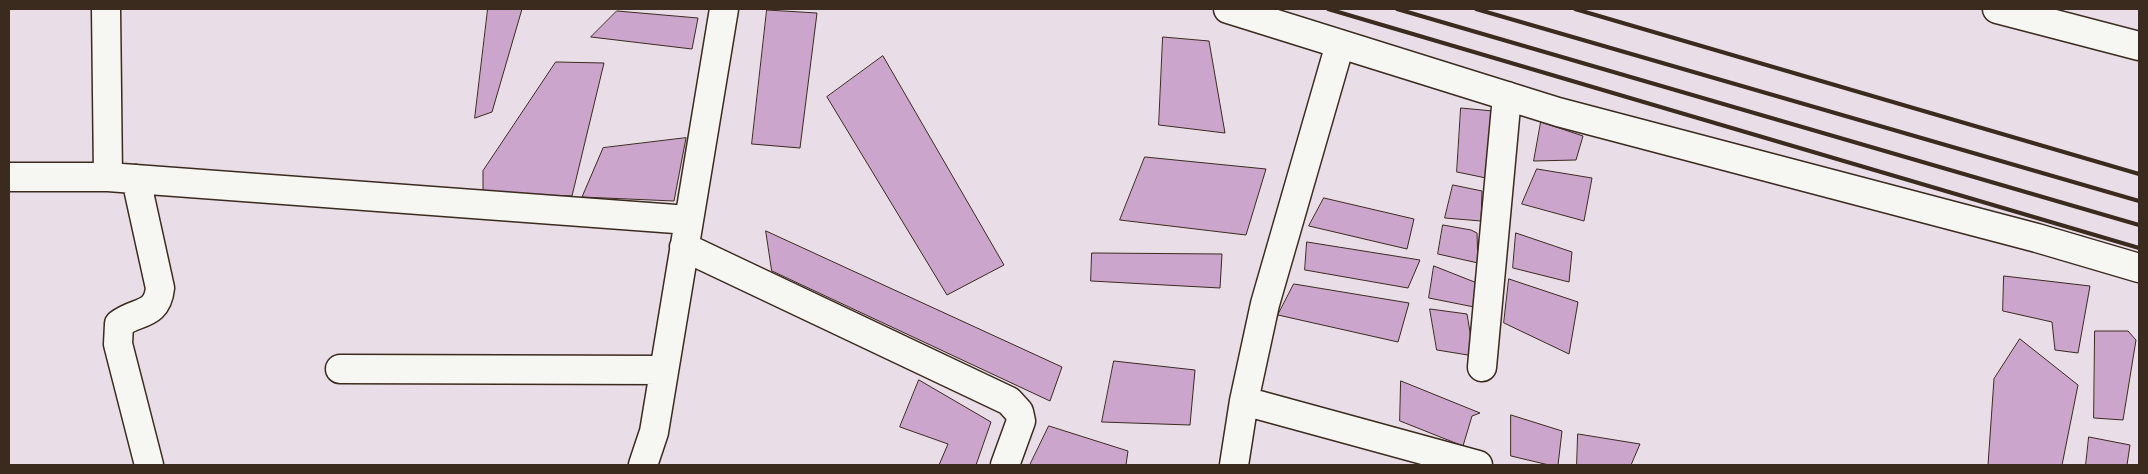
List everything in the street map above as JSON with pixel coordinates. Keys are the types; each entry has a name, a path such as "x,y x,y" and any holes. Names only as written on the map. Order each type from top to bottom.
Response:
{"street":[{"path":"106,9 108,177"},
{"path":"643,465 654,432 724,9"},
{"path":"1228,9 1568,114 2037,238 2139,268"},
{"path":"1996,9 2139,46"},
{"path":"1234,465 1244,401 1265,304 1340,44"},
{"path":"1482,367 1507,96"},
{"path":"9,177 108,177 689,220"},
{"path":"136,179 160,288 159,298 147,312 126,319 119,324 118,344 149,465"},
{"path":"684,246 1009,401 1019,412 1021,421 1005,465"},
{"path":"340,369 664,370"},
{"path":"1244,401 1478,465"}],"building":[{"path":"488,9 522,9 492,112 475,118"},
{"path":"767,10 817,13 800,148 752,144"},
{"path":"617,11 698,18 692,49 591,37"},
{"path":"1163,37 1209,41 1225,133 1159,125"},
{"path":"883,56 1004,265 947,295 827,97"},
{"path":"556,62 604,63 572,196 483,193 483,171"},
{"path":"1461,108 1493,111 1486,178 1457,172"},
{"path":"1541,122 1583,136 1576,160 1534,161"},
{"path":"686,138 674,201 582,197 603,148"},
{"path":"1145,157 1266,169 1246,235 1120,220"},
{"path":"1537,169 1592,178 1584,221 1522,204"},
{"path":"1453,185 1482,191 1481,221 1445,218"},
{"path":"1324,198 1414,219 1407,249 1309,226"},
{"path":"1443,225 1471,230 1477,233 1478,263 1438,254"},
{"path":"766,231 1062,367 1050,401 772,271"},
{"path":"1516,233 1572,252 1569,282 1513,268"},
{"path":"1307,242 1420,260 1408,288 1305,270"},
{"path":"1092,253 1222,254 1220,288 1091,281"},
{"path":"1434,266 1477,283 1474,307 1429,298"},
{"path":"2004,276 2090,286 2078,353 2055,350 2052,322 2003,311"},
{"path":"1509,279 1578,302 1569,354 1504,323"},
{"path":"1294,284 1409,303 1398,342 1278,315"},
{"path":"1430,309 1467,314 1474,356 1437,350"},
{"path":"2095,331 2128,331 2136,340 2123,420 2094,418"},
{"path":"2020,339 2078,385 2062,465 1988,465 1994,379"},
{"path":"1114,361 1195,370 1190,425 1102,422"},
{"path":"919,380 991,422 976,465 939,465 948,444 900,427"},
{"path":"1401,381 1480,413 1472,416 1463,446 1400,421"},
{"path":"1511,415 1562,431 1558,465 1549,465 1511,456"},
{"path":"1049,426 1128,451 1126,465 1030,465"},
{"path":"1578,434 1640,444 1631,465 1577,465"},
{"path":"2089,437 2130,445 2127,465 2086,465"}],"railway":[{"path":"1328,9 2139,248"},
{"path":"1397,9 2139,225"},
{"path":"1476,9 2139,201"},
{"path":"1575,9 2139,174"}]}
